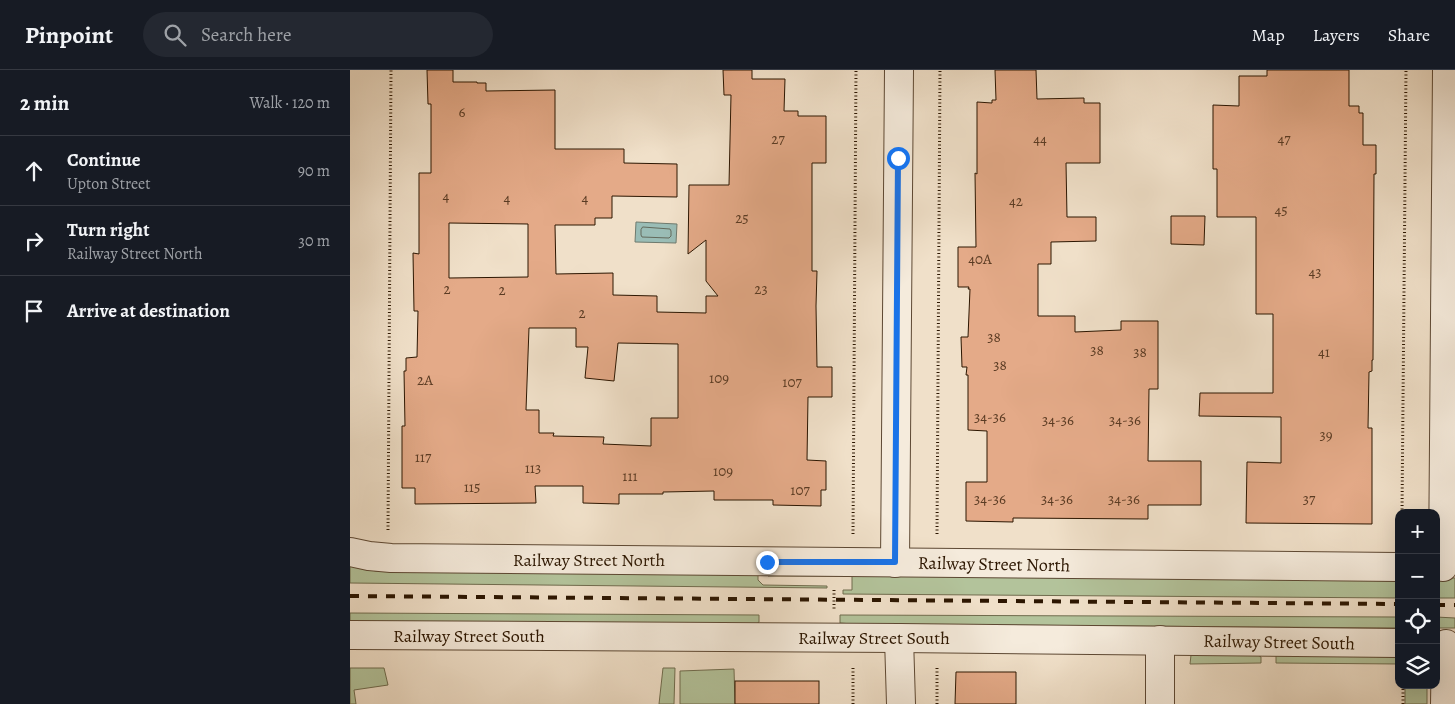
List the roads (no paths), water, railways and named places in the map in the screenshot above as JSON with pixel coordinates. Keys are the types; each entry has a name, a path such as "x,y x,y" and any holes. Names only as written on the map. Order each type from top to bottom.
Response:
{"street":[{"path":"895,562 899,70"},
{"path":"1445,567 1447,70"},
{"name":"Railway Street North","path":"350,552 391,558 1395,567"},
{"name":"Railway Street South","path":"350,635 1395,643"},
{"path":"899,638 901,704"},
{"path":"1160,640 1160,704"},
{"path":"1445,704 1446,644"}],"water":[{"path":"636,222 677,224 676,243 635,242"}],"railway":[{"path":"350,596 1395,604"},
{"path":"1440,605 1455,605"}]}
